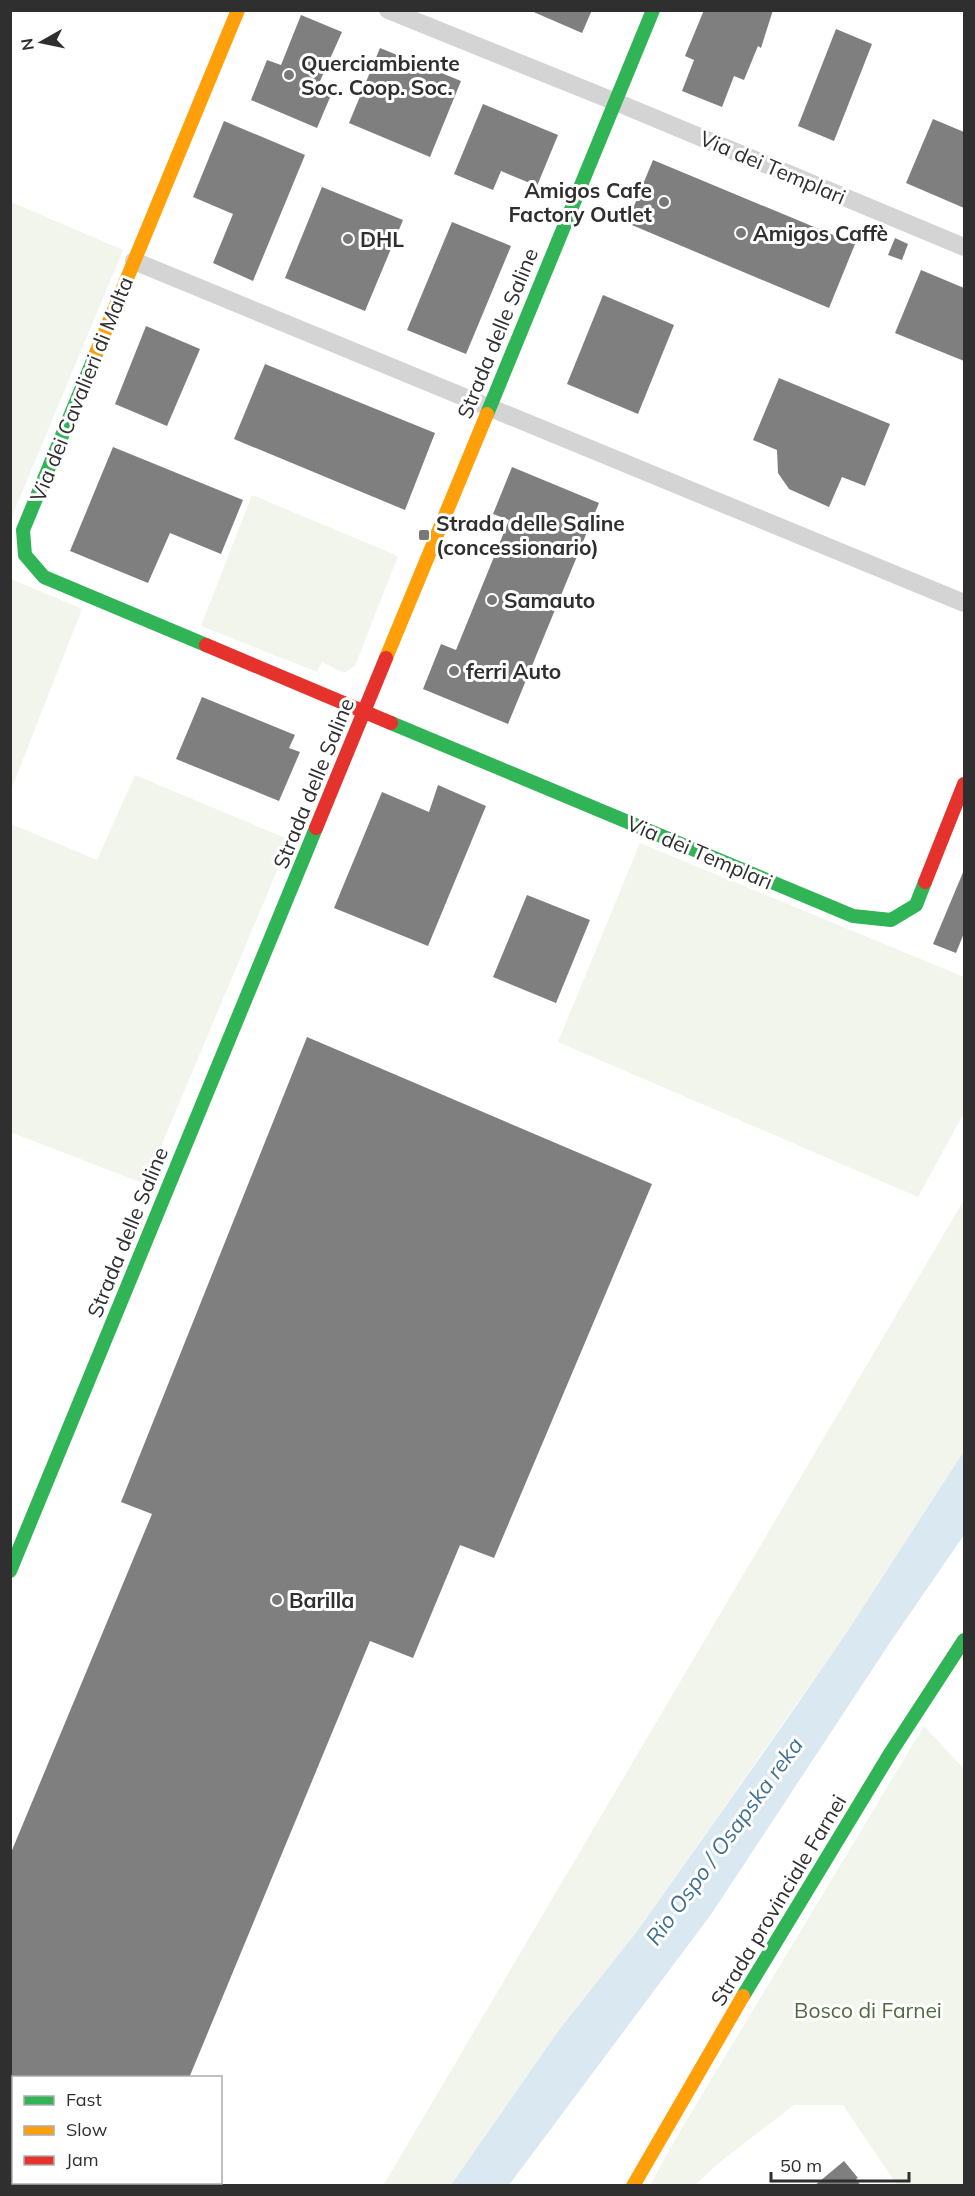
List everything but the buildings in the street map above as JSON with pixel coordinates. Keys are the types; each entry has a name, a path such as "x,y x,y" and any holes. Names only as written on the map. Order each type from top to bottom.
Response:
{"street":[{"name":"Via dei Cavalieri di Malta","path":"238,10 23,530 25,555 44,578 364,712"},
{"path":"388,10 616,102"},
{"name":"Strada delle Saline","path":"10,1571 653,10"},
{"name":"Via dei Templari","path":"616,102 964,247"},
{"path":"134,261 964,603"},
{"name":"Via dei Templari","path":"364,712 853,916 891,920 916,905 964,784"},
{"name":"Strada provinciale Farnei","path":"633,2186 759,1970 932,1685 964,1640"}],"green space":[{"path":"11,202 123,250 11,519"},
{"path":"252,495 398,556 355,666 344,673 322,662 317,672 201,626"},
{"path":"11,579 82,609 11,790"},
{"path":"135,775 290,840 145,1184 10,1132 11,824 97,860"},
{"path":"640,843 964,977 964,1113 918,1197 558,1042"},
{"path":"964,1200 964,1451 847,1632 638,1930 559,2030 451,2185 383,2186"},
{"name":"Bosco di Farnei","path":"924,1726 964,1769 964,2185 897,2185 843,2105 794,2105 720,2162 695,2185 650,2185 676,2138"}],"water":[{"name":"Rio Ospo / Osapska reka","path":"964,1451 964,1535 891,1641 712,1913 509,2185 451,2185 559,2030 638,1930 785,1722 847,1632"}],"traffic: fast":[{"path":"487,414 653,10"},
{"path":"97,351 23,530 25,555 44,577 206,645"},
{"path":"391,723 853,916 891,920 916,905 925,882"},
{"path":"10,1571 316,828"},
{"path":"743,1996 891,1752 964,1640"}],"traffic: slow":[{"path":"97,351 238,10"},
{"path":"386,658 487,414"},
{"path":"633,2186 743,1996"}],"traffic: jam":[{"path":"206,645 391,723"},
{"path":"316,828 386,658"},
{"path":"925,882 964,784"}],"place":[{"name":"Querciambiente Soc. Coop. Soc.","path":"289,75"},
{"name":"Amigos Cafe Factory Outlet","path":"664,202"},
{"name":"Amigos Caffè","path":"741,233"},
{"name":"DHL","path":"348,239"},
{"name":"Strada delle Saline (concessionario)","path":"424,535"},
{"name":"Samauto","path":"492,600"},
{"name":"ferri Auto","path":"454,671"},
{"name":"Barilla","path":"277,1600"}]}
